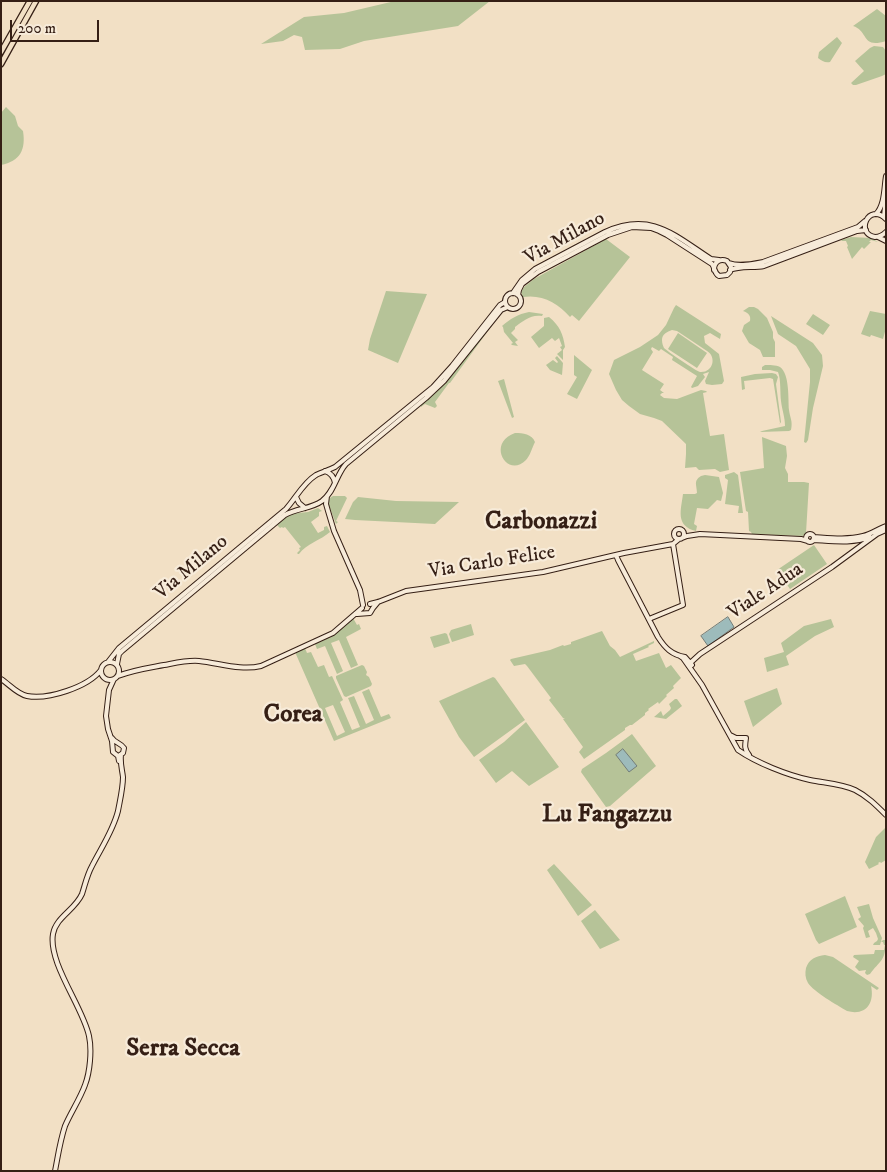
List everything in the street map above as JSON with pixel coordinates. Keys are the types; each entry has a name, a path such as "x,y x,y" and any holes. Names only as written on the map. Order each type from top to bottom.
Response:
{"highway":[{"path":"1,52 30,1"},
{"path":"1,64 36,1"}],"main road":[{"path":"729,263 730,270 727,275 722,276 714,270 715,264 719,260 734,264 763,262 858,227 879,211 886,176"},
{"path":"876,214 885,217 886,198"},
{"path":"865,221 866,230 870,235 886,241"},
{"name":"Via Milano","path":"513,293 522,280 535,269 615,227 632,224 652,224 660,227 711,259 719,260"},
{"name":"Via Milano","path":"518,295 520,286 538,272 608,235 632,227 651,228 667,235 708,260 714,270"},
{"path":"730,270 764,266 856,231 866,230"},
{"path":"876,237 886,232"},
{"path":"325,472 335,467 433,387 500,305 505,302 508,294 518,295 521,299 519,306 513,309 508,307 501,310 444,381 431,394 346,464 327,496 326,504 340,547 362,595 371,605 372,611 370,613 367,614 363,608 362,595"},
{"path":"505,302 508,307"},
{"path":"325,472 332,476 335,484"},
{"name":"Via Milano","path":"108,662 119,648 286,509 307,482 314,476 325,472"},
{"name":"Via Milano","path":"117,665 119,654 122,651 285,515 315,504 327,496"},
{"path":"296,498 305,508"},
{"path":"315,504 323,506 328,511"},
{"name":"Via Carlo Felice","path":"683,530 700,534 811,539 864,536 886,526"},
{"path":"648,619 683,605 671,544 675,530 683,530 684,534 680,538 675,537 674,534"},
{"path":"877,534 886,530"},
{"name":"Via Carlo Felice","path":"371,605 406,591 543,572 671,544 680,538 700,534"},
{"name":"Via Carlo Felice","path":"811,539 850,541 865,539 877,534"},
{"name":"Viale Adua","path":"689,664 702,653 877,534"},
{"path":"616,555 664,647 683,658 689,664 738,750 775,768 807,779 854,789 870,799 886,815"},
{"path":"109,690 114,679 131,671 186,661 242,667 261,666 333,633 363,608 366,603 371,605"},
{"path":"96,677 103,665 108,662 113,662 125,670 131,671"},
{"path":"117,665 120,671 118,676"},
{"path":"101,670 109,690 106,716 112,748 114,754 120,755"},
{"path":"1,679 21,694 34,697 66,691 96,677 104,677 109,680 114,679"},
{"path":"55,1171 65,1128 85,1084 91,1050 84,1022 55,954 52,939 56,925 82,894 91,866 112,829 117,814 123,777 120,755 124,748 113,740 109,733"},
{"path":"730,735 736,738 746,738 746,751 751,757"},
{"path":"112,748 118,744"}],"green space":[{"path":"395,1 490,1 458,26 364,41 340,49 305,50 302,37 294,35 283,41 261,44 304,17 344,13"},
{"path":"877,9 886,16 886,41 873,43 858,28 853,26"},
{"path":"837,37 842,43 830,62 818,58 819,52"},
{"path":"874,46 883,47 886,51 886,74 853,85 851,83 864,71 855,61"},
{"path":"6,107 15,116 18,126 23,131 24,144 20,154 13,161 1,165 1,113"},
{"path":"851,237 871,238 878,242 871,240 852,259 846,241 841,240"},
{"path":"606,239 630,257 579,321 543,298 523,297 521,292 524,287 534,279"},
{"path":"386,291 427,294 398,363 368,350"},
{"path":"676,305 721,334 720,339 710,333 704,336 705,343 719,354 724,381 722,384 706,384 705,381 709,372 703,374 705,377 698,386 692,388 697,376 672,360 673,357 661,349 659,351 652,347 653,352 642,370 664,384 660,390 664,393 660,395 664,398 677,399 701,390 707,392 703,393 710,436 724,434 729,470 720,472 715,469 699,470 696,467 685,468 686,444 662,421 640,414 622,400 609,374 614,360 640,347 658,335 666,325","holes":["672,330 677,331 710,354 713,361 708,370 704,372 697,371 664,348 662,340 664,335"]},
{"path":"749,307 758,309 767,318 773,332 775,357 763,357 760,350 749,343 742,331 744,325 750,321 749,315 743,311"},
{"path":"870,311 886,314 886,328 883,339 861,334"},
{"path":"529,312 543,314 542,316 527,318 515,327 511,333 518,340 515,342 518,346 512,345 513,343 504,332 502,326 514,317"},
{"path":"813,314 830,325 823,335 806,324"},
{"path":"771,316 813,343 822,355 823,366 806,443 804,442 810,369 796,346 778,334"},
{"path":"549,317 562,334 565,347 563,350 563,360 557,354 562,350 559,338 555,341 552,338 539,348 531,337 544,326 544,318"},
{"path":"493,324 435,402 437,406 435,408 425,404 421,407 420,405 444,384"},
{"path":"678,333 707,353 697,368 668,349"},
{"path":"574,355 592,370 577,399 567,394 577,377 574,375"},
{"path":"557,356 563,363 562,375 550,370 546,365 553,360 557,363 555,358"},
{"path":"765,365 780,367 785,375 792,424 789,431 760,432 785,426 780,378 778,372 762,370 762,367"},
{"path":"772,373 778,377 776,384 781,422 779,425 773,379 744,381 745,389 742,390 741,377"},
{"path":"504,379 514,417 512,418 498,381"},
{"path":"515,433 529,436 535,442 526,460 519,465 512,465 507,462 502,457 501,451 502,444 506,438"},
{"path":"762,437 786,446 785,468 788,474 788,482 809,483 806,533 803,536 752,534 749,531 748,512 746,511 740,472 764,468"},
{"path":"734,472 738,475 743,513 738,513 739,506 725,504 728,480 725,478 725,475"},
{"path":"705,475 719,477 723,493 721,501 717,500 708,509 697,508 694,524 697,526 696,531 689,529 682,521 683,494 697,493 697,480"},
{"path":"333,496 345,496 347,498 336,524 328,503 328,499"},
{"path":"358,497 396,501 459,502 435,524 345,519 353,502"},
{"path":"318,508 322,511 311,522 318,533 327,526 330,532 298,554 301,547 285,527 280,528 277,525 289,514 308,512"},
{"path":"814,545 827,564 790,589 777,570"},
{"path":"353,618 361,629 346,637 358,665 351,668 339,640 331,643 343,671 337,674 325,646 317,649 315,644 331,637"},
{"path":"831,619 834,627 815,636 786,656 789,665 767,672 764,658 784,652 781,643 804,626"},
{"path":"471,624 474,635 452,642 449,634 451,630"},
{"path":"602,631 610,646 620,657 654,641 649,647 633,654 636,661 659,653 666,668 671,665 681,678 659,704 658,702 648,709 645,715 584,759 579,752 583,747 563,719 565,718 549,700 551,698 525,664 514,666 510,660 571,644 571,642"},
{"path":"445,633 450,643 434,648 430,637"},
{"path":"305,648 307,653 311,652 318,667 324,665 329,677 332,676 343,700 340,702 352,730 360,727 348,698 354,696 366,724 374,720 362,692 369,689 381,717 389,714 391,718 334,741 295,652","holes":["333,705 345,732 337,736 325,708"]},
{"path":"362,665 367,672 366,675 369,677 371,686 346,697 344,696 336,676"},
{"path":"493,677 525,720 474,757 459,737 439,701"},
{"path":"777,688 782,704 753,727 744,701"},
{"path":"675,699 682,706 666,719 654,717 661,711 663,716 670,710 669,704"},
{"path":"526,722 559,767 529,786 512,771 496,783 479,760 504,742"},
{"path":"632,734 656,766 610,806 606,807 581,772 582,769"},
{"path":"886,827 886,860 869,869 865,862 876,837"},
{"path":"554,864 592,905 578,916 547,870"},
{"path":"845,896 857,927 819,944 805,914"},
{"path":"869,904 882,938 880,945 873,945 878,939 873,928 868,931 870,937 866,938 864,926 858,919 861,917 857,907"},
{"path":"595,910 620,940 600,949 581,921"},
{"path":"885,945 884,957 882,960 870,974 867,975 865,973 866,970 859,971 855,967 859,961 853,957 854,955 874,954 875,950 884,950"},
{"path":"825,955 833,957 879,988 877,990 871,986 870,1003 864,1010 859,1012 847,1011 820,994 808,983 805,974 807,965 813,958"}],"water":[{"path":"728,617 734,627 708,646 701,636"},
{"path":"623,749 637,766 629,772 616,755"}],"district":[{"name":"Carbonazzi","path":"541,523"},
{"name":"Corea","path":"293,716"},
{"name":"Lu Fangazzu","path":"607,816"},
{"name":"Serra Secca","path":"183,1050"}]}
